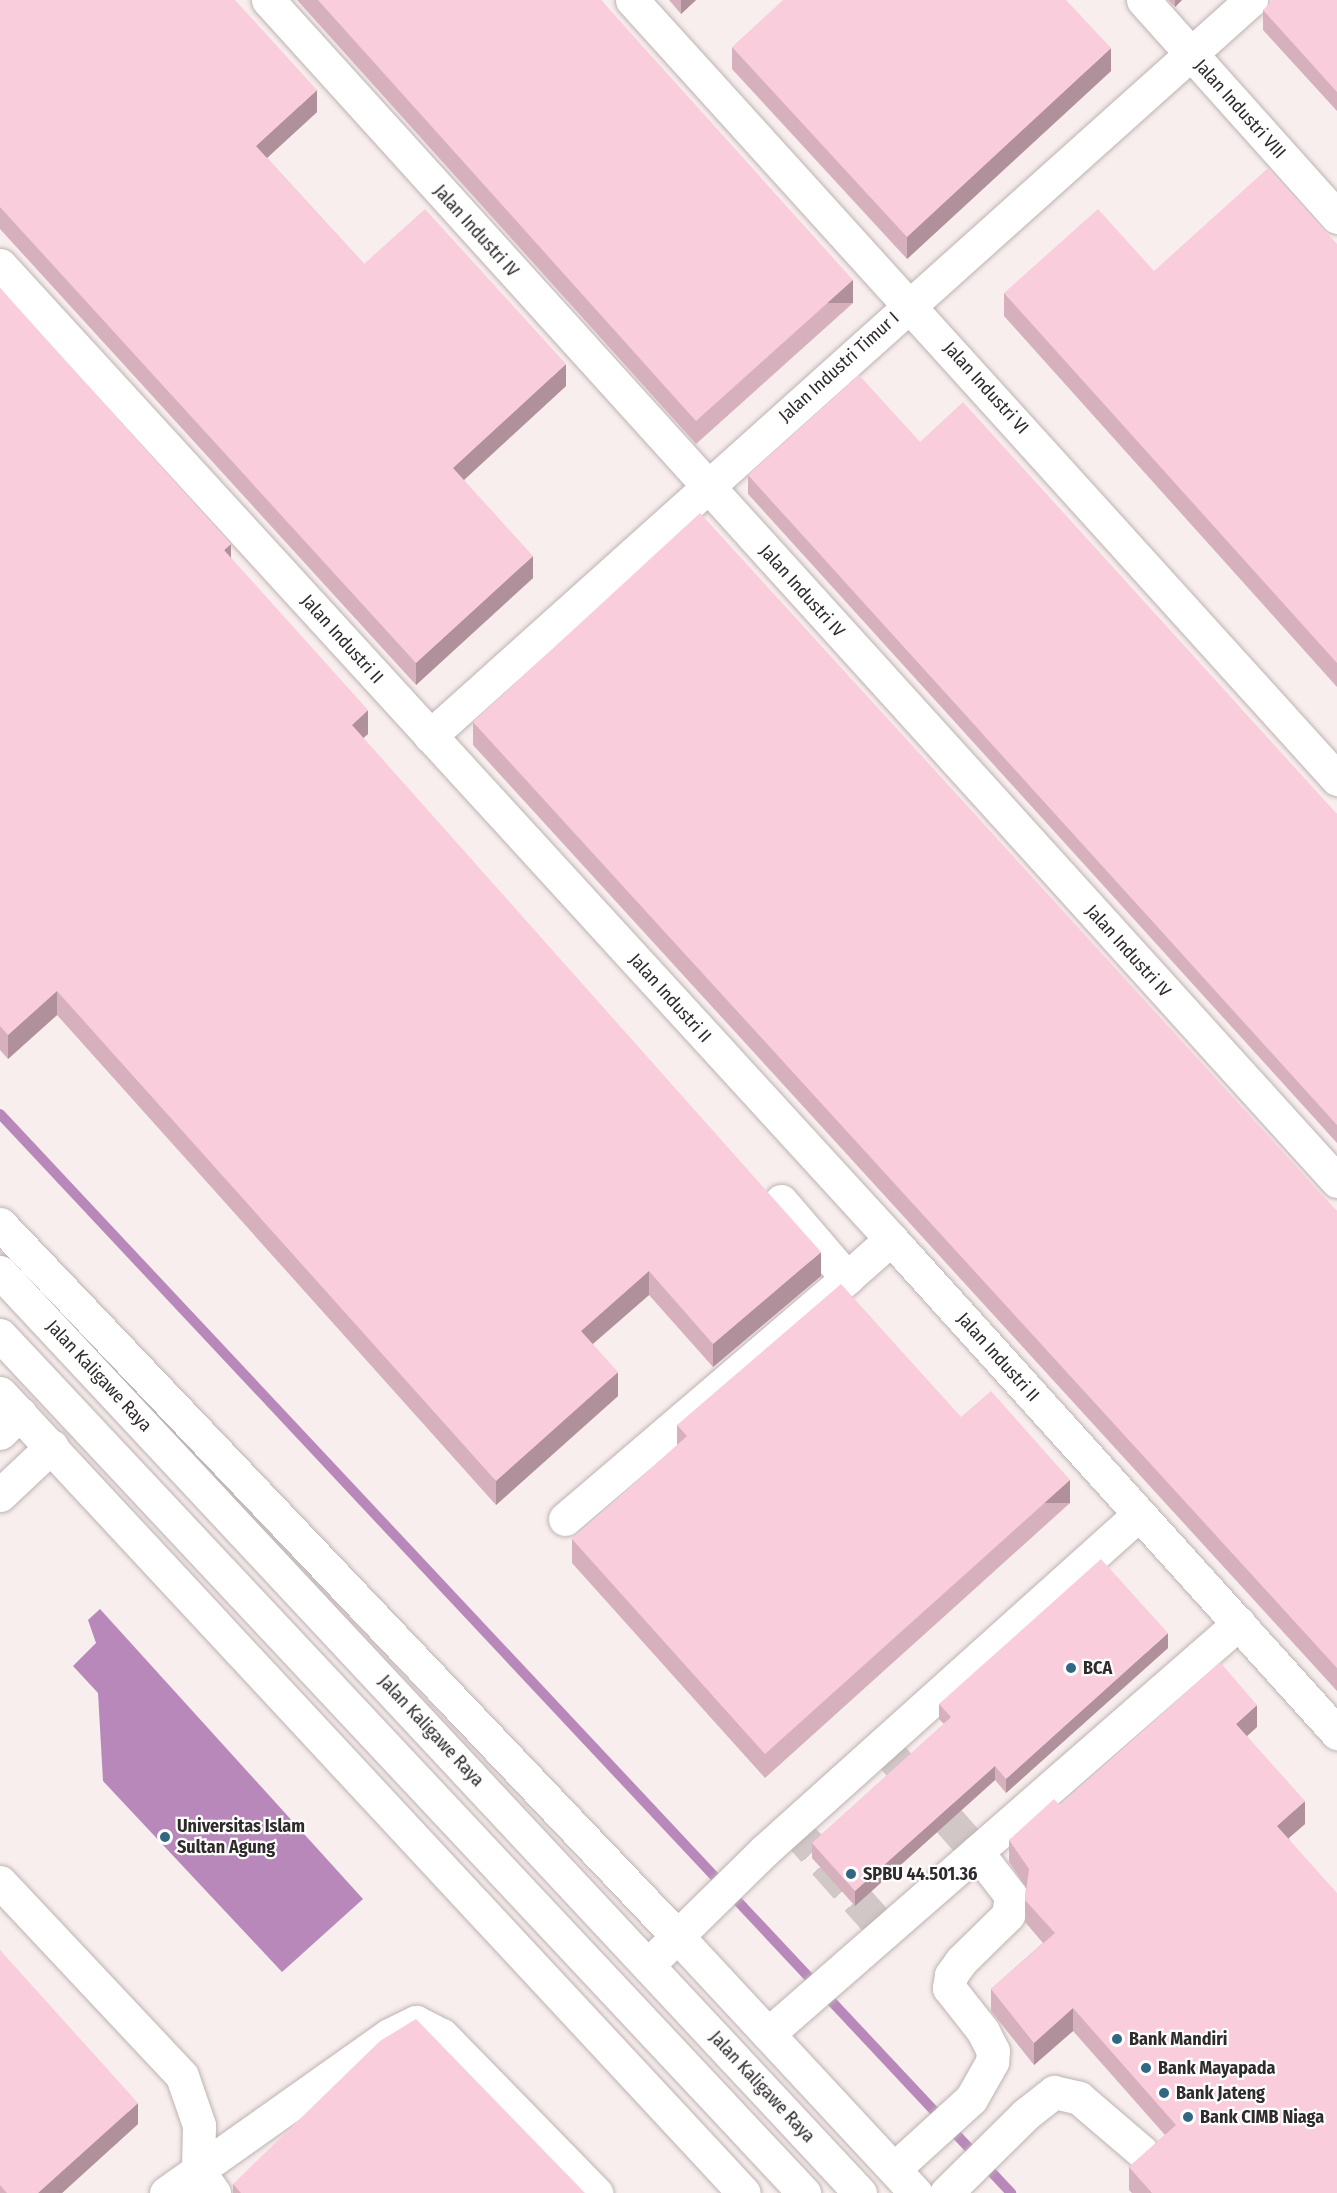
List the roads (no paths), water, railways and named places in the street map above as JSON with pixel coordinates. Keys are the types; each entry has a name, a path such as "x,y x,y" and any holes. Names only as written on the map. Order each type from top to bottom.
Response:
{"main road":[{"name":"Jalan Industri IV","path":"268,0 1337,1181"},
{"name":"Jalan Industri VI","path":"632,0 910,304 1337,779"},
{"name":"Jalan Industri VIII","path":"1143,0 1337,217"},
{"name":"Jalan Industri Timur I","path":"430,736 706,486 1251,0"},
{"name":"Jalan Industri II","path":"0,265 891,1239 1337,1733"},
{"path":"781,1202 847,1278"},
{"path":"0,1224 779,2025 894,2169 916,2193"},
{"path":"565,1519 891,1239"},
{"name":"Jalan Kaligawe Raya","path":"0,1272 109,1386 860,2193"},
{"path":"0,1335 804,2193"},
{"path":"78,1353 47,1385 7,1413 52,1446 744,2193"},
{"path":"0,1495 52,1446 109,1386"},
{"path":"648,1965 764,1851 1139,1514"},
{"path":"779,2025 1239,1623"},
{"path":"894,2169 971,2099 992,2062 993,2051 983,2031 949,1988 951,1975 1008,1915 1011,1896 977,1852"},
{"path":"0,1882 182,2076 199,2125 206,2181"},
{"path":"166,2193 206,2181 390,2035 416,2022 442,2035 596,2193"},
{"path":"946,2193 1026,2114 1054,2092 1079,2098 1142,2151"}],"waterway":[{"path":"0,1114 1011,2193"}],"tunnel":[{"path":"882,1745 977,1852"},
{"path":"792,1826 887,1933"}],"place":[{"name":"BCA","path":"1071,1668"},
{"name":"Universitas Islam Sultan Agung","path":"165,1837"},
{"name":"SPBU 44.501.36","path":"851,1874"},
{"name":"Bank Mandiri","path":"1117,2039"},
{"name":"Bank Mayapada","path":"1146,2068"},
{"name":"Bank Jateng","path":"1164,2093"},
{"name":"Bank CIMB Niaga","path":"1188,2117"}]}
